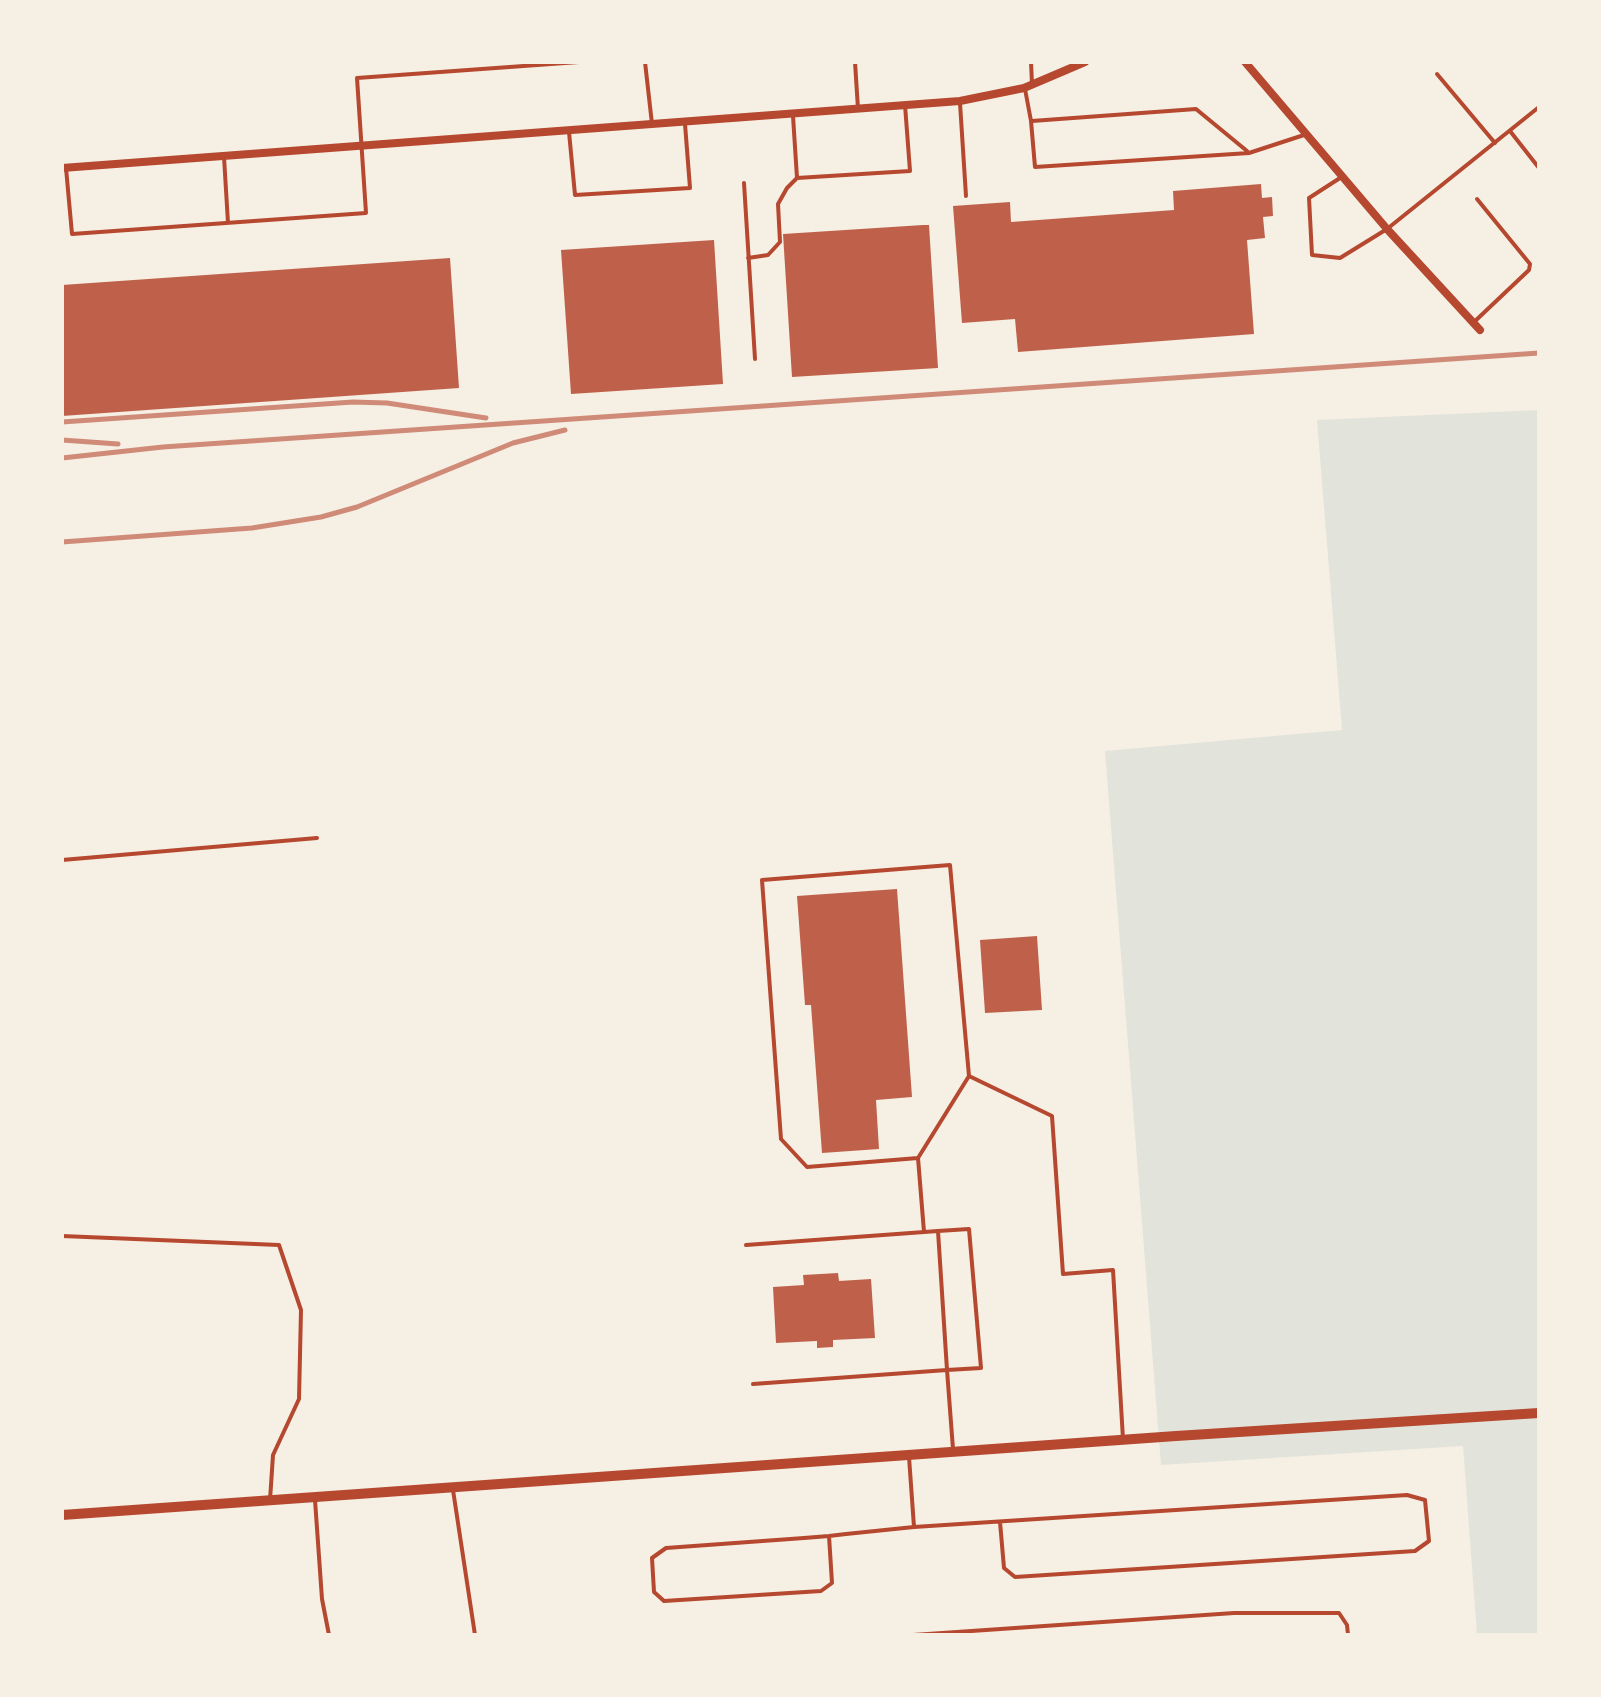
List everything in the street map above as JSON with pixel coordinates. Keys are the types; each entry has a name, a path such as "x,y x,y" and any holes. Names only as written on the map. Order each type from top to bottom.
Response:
{"street":[{"path":"64,168 960,101 1028,87 1085,62"},
{"path":"1245,62 1387,229 1477,326"},
{"path":"62,1515 1539,1413"}],"lane":[{"path":"64,168 72,234 366,213 357,78 579,62"},
{"path":"645,62 652,124"},
{"path":"855,62 858,109"},
{"path":"1031,62 1028,87 1035,167 1249,153 1306,134"},
{"path":"1437,74 1495,143"},
{"path":"960,101 966,196"},
{"path":"748,258 768,255 780,242 778,204 797,178 910,171 905,105"},
{"path":"1342,176 1309,198 1312,255 1340,258 1387,229 1539,107"},
{"path":"1031,121 1196,109 1249,153"},
{"path":"793,113 797,178"},
{"path":"569,130 575,195 690,188 685,121"},
{"path":"1510,131 1539,168"},
{"path":"224,155 228,223"},
{"path":"744,183 755,359"},
{"path":"1477,199 1530,264 1529,270 1477,326"},
{"path":"62,860 317,838"},
{"path":"918,1158 807,1167 781,1139 762,880 950,865 969,1076 918,1158 924,1232"},
{"path":"969,1076 1052,1116 1063,1274 1113,1270 1123,1440"},
{"path":"746,1245 969,1229 981,1368 753,1384"},
{"path":"938,1231 953,1452"},
{"path":"62,1236 279,1245 301,1310 299,1399 273,1455 270,1500"},
{"path":"909,1455 914,1527"},
{"path":"453,1488 475,1635"},
{"path":"829,1536 832,1583 821,1591 664,1601 654,1592 652,1558 666,1548 914,1527 1407,1495 1425,1500 1429,1541 1415,1551 1015,1577 1004,1568 1000,1522"},
{"path":"315,1497 322,1599 329,1635"},
{"path":"913,1635 1234,1613 1339,1613 1347,1625 1348,1635"}],"shaded area":[{"path":"1539,410 1539,1635 1477,1635 1463,1446 1161,1465 1105,751 1342,730 1317,420"}],"building":[{"path":"1261,184 1262,198 1272,197 1273,216 1263,217 1265,238 1247,240 1254,334 1018,352 1015,319 962,323 953,206 1010,202 1011,222 1174,210 1173,191"},
{"path":"929,225 938,368 792,377 783,234"},
{"path":"714,240 723,384 571,394 561,250"},
{"path":"450,258 459,388 62,416 62,285"},
{"path":"897,889 912,1097 876,1100 879,1149 822,1153 811,1005 805,1005 797,896"},
{"path":"1037,936 1042,1010 985,1013 980,940"},
{"path":"838,1273 839,1281 871,1279 875,1338 833,1340 833,1347 817,1348 817,1341 776,1343 773,1287 804,1285 803,1275"}],"railway":[{"path":"62,458 163,447 1539,353"},
{"path":"62,422 353,402 387,403 486,418"},
{"path":"62,542 252,528 321,517 357,507 513,443 565,430"},
{"path":"62,440 118,444"}]}
